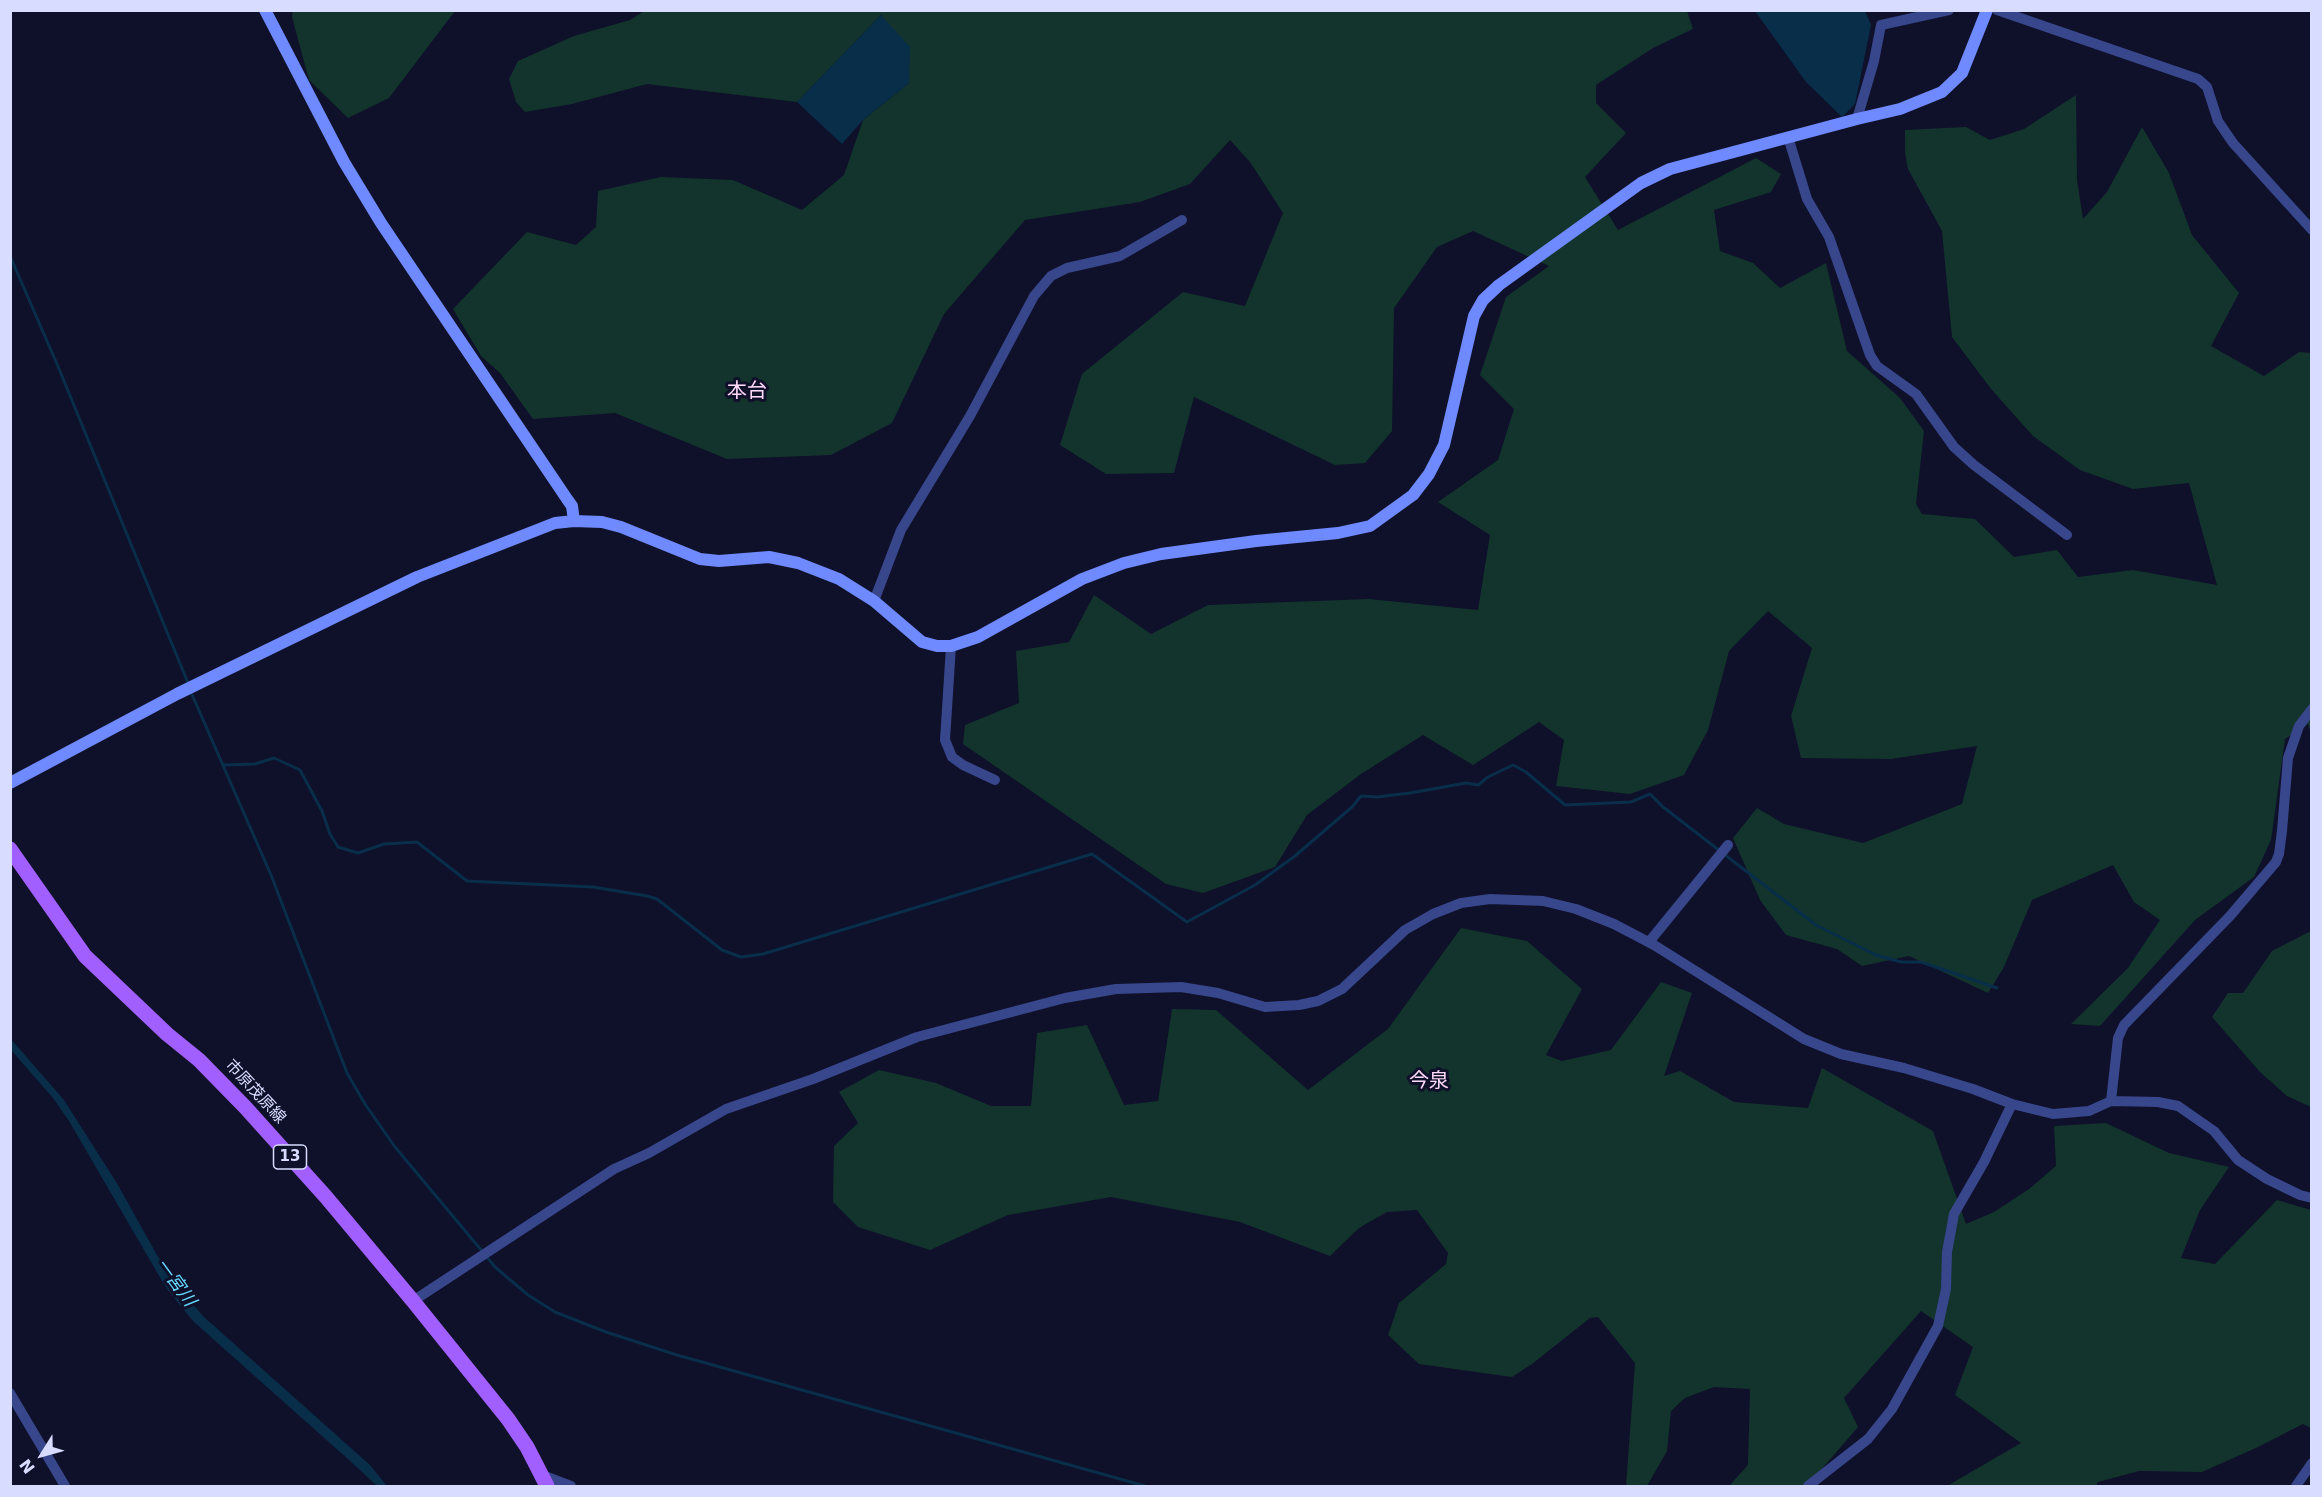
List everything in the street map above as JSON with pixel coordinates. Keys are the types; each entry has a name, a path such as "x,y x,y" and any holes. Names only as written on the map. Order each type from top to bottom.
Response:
{"main road":[{"name":"市原茂原線","path":"10,849 85,956 167,1034 199,1060 326,1197 508,1419 545,1481"}],"street":[{"path":"265,10 344,162 381,223 572,506 574,521"},
{"path":"1857,118 1874,61 1881,25 1949,10"},
{"path":"10,783 177,694 441,566 555,523 602,522 621,527 700,559 719,561 769,557 798,563 839,579 874,601 922,642 937,646 951,646 978,637 1082,579 1124,563 1173,553 1256,541 1338,533 1370,526 1413,495 1429,474 1444,445 1474,316 1483,300 1499,285 1641,183 1670,169 1857,118 1900,109 1942,92 1962,73 1988,10"},
{"path":"1997,10 2198,79 2208,87 2218,121 2233,143 2312,230"},
{"path":"1788,137 1807,199 1829,237 1870,355 1877,366 1916,394 1954,447 1974,465 2067,535"},
{"path":"874,601 901,530 970,417 1034,296 1051,276 1067,267 1120,256 1182,220"},
{"path":"951,646 945,740 952,757 994,780"},
{"path":"2111,1101 2118,1038 2124,1025 2230,916 2276,862 2282,831 2288,758 2299,726 2312,709"},
{"path":"1649,942 1728,845"},
{"path":"413,1301 472,1260 493,1250 614,1169 649,1153 726,1109 813,1079 917,1037 1065,998 1116,989 1181,987 1218,993 1264,1007 1309,1003 1342,989 1405,930 1433,914 1461,903 1490,899 1525,899 1576,909 1614,924 1649,942 1804,1039 1841,1054 1923,1074 2012,1104 2053,1114 2089,1111 2111,1101 2158,1102 2178,1106 2214,1131 2238,1160 2267,1179 2300,1195 2312,1198"},
{"path":"1808,1486 1868,1440 1892,1409 1938,1326 1946,1289 1947,1252 1954,1214 1984,1162 2012,1104"},
{"path":"10,1393 65,1486"},
{"path":"2296,1486 2308,1474 2312,1463"},
{"path":"545,1481 571,1486"}],"green space":[{"path":"293,10 455,11 389,98 348,118 309,80 292,17"},
{"path":"644,11 1687,11 1693,29 1653,48 1596,85 1596,103 1626,133 1585,177 1618,230 1756,158 1781,174 1771,192 1714,210 1720,251 1753,263 1780,288 1826,263 1847,351 1900,398 1924,431 1916,504 1922,514 1975,519 2014,557 2057,550 2078,577 2133,570 2217,585 2189,483 2133,489 2080,470 2033,436 1991,389 1952,337 1942,231 1908,169 1905,152 1905,130 1966,127 1990,140 2024,129 2076,95 2077,180 2083,219 2107,192 2142,127 2169,173 2192,235 2239,293 2211,346 2264,376 2299,352 2311,353 2311,733 2308,724 2285,739 2271,840 2254,877 2195,920 2100,1026 2071,1024 2128,968 2160,920 2134,902 2113,865 2032,900 2004,967 1988,993 1909,956 1862,966 1837,949 1786,935 1760,900 1733,838 1757,808 1784,824 1863,843 1962,804 1977,746 1891,759 1801,758 1791,716 1812,648 1768,611 1729,651 1708,730 1684,775 1630,794 1556,786 1564,740 1539,722 1473,765 1423,735 1361,774 1307,815 1275,867 1203,893 1166,884 963,744 965,725 1019,703 1016,651 1069,642 1094,595 1151,634 1208,605 1369,599 1478,610 1490,535 1438,502 1498,460 1514,409 1480,375 1506,297 1549,266 1473,231 1437,247 1394,308 1392,431 1365,463 1335,465 1194,397 1174,473 1106,474 1060,445 1082,374 1183,292 1245,306 1283,213 1250,162 1230,140 1190,184 1140,202 1025,220 944,314 892,423 831,455 727,459 615,413 533,419 500,373 481,356 453,309 527,232 576,245 596,227 598,191 661,177 733,180 802,210 844,175 863,120 909,83 881,15 797,102 647,84 572,104 525,112 516,102 509,79 518,61 574,36 630,20"},
{"path":"1461,928 1527,941 1582,989 1546,1055 1562,1061 1611,1050 1661,982 1692,993 1664,1076 1680,1071 1734,1102 1808,1108 1822,1068 1933,1131 1966,1224 1994,1212 2029,1189 2056,1166 2054,1126 2106,1123 2169,1153 2229,1167 2200,1210 2181,1258 2215,1264 2277,1200 2311,1210 2311,1428 2303,1424 2202,1472 2139,1471 2098,1482 2096,1486 1947,1486 2021,1443 1955,1395 1973,1347 1921,1311 1844,1398 1858,1427 1807,1486 1729,1486 1748,1465 1750,1389 1714,1387 1685,1398 1671,1411 1667,1451 1647,1486 1626,1486 1635,1363 1598,1317 1590,1318 1512,1377 1419,1364 1388,1335 1399,1303 1446,1264 1448,1253 1417,1210 1387,1212 1359,1228 1330,1256 1240,1222 1111,1197 1008,1215 930,1250 858,1227 833,1202 834,1146 858,1123 839,1092 879,1070 936,1083 991,1106 1031,1106 1037,1033 1087,1025 1124,1105 1158,1101 1172,1009 1216,1010 1308,1090 1388,1029"},
{"path":"2311,931 2311,1107 2287,1096 2260,1072 2212,1017 2228,993 2243,993 2272,951"}],"water":[{"path":"1755,11 1865,11 1871,25 1855,104 1842,117 1806,82"},
{"path":"881,15 910,47 909,83 863,120 842,144 797,102"},
{"name":"一宮川","path":"10,1038 64,1100 118,1185 157,1255 182,1292 204,1317 370,1465 387,1486 377,1486 194,1322 165,1286 69,1121 53,1098 11,1050"}],"waterway":[{"path":"10,256 57,364 188,683"},
{"path":"190,690 271,875 347,1073 395,1147 482,1251"},
{"path":"223,765 255,764 274,758 300,770 338,847 358,853 384,844 417,842 467,881 593,887 647,896 657,899 722,950 741,957 763,954 1092,854 1187,922 1255,885 1295,856 1352,807 1361,796 1377,797 1410,793 1466,783 1478,785 1488,777 1513,765 1526,772 1565,805 1631,802 1650,794 1663,807 1816,925 1876,955 1901,962 1921,962 1997,988"},
{"path":"486,1256 495,1267 528,1295 555,1312 606,1332 677,1355 1145,1486"}],"district":[{"name":"本台","path":"747,392"},
{"name":"今泉","path":"1429,1082"}]}
